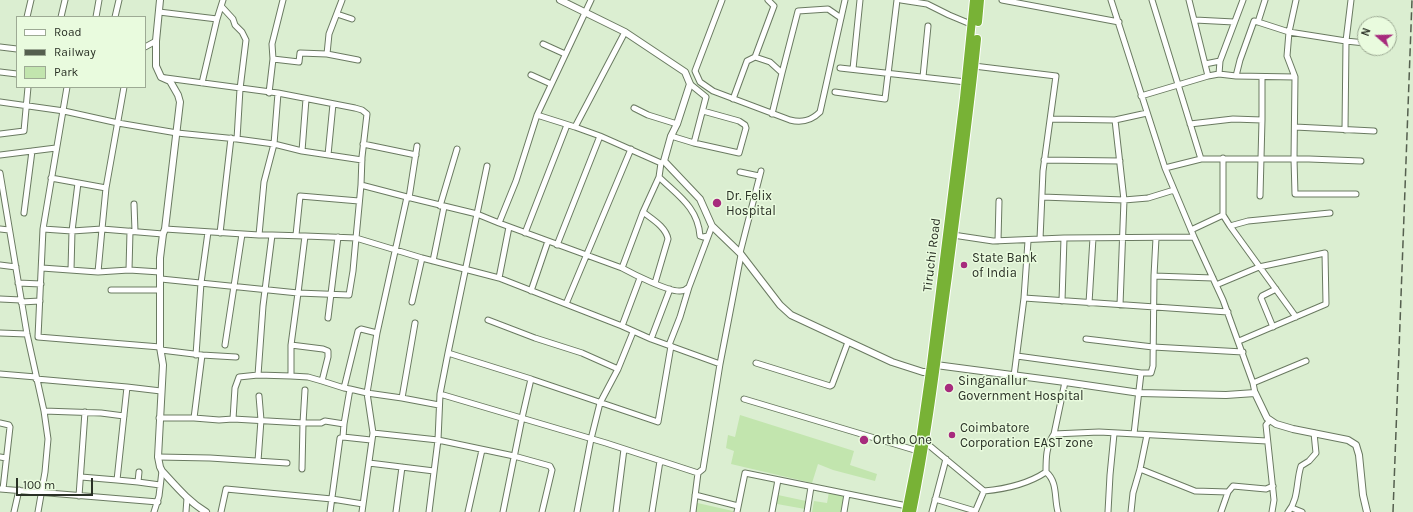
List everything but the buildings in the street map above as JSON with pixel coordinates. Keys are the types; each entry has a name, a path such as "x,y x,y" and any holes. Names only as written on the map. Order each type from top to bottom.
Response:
{"highway":[{"name":"Tiruchi Road","path":"908,510 929,372 973,25 974,0"},
{"name":"Tiruchi Road","path":"908,510 925,442 936,365 974,66 980,0"}],"street":[{"path":"28,16 31,0"},
{"path":"62,16 65,0"},
{"path":"96,16 99,0"},
{"path":"115,16 119,0"},
{"path":"160,0 156,41 156,66 162,77 170,81 178,95 180,102 160,258 162,365 158,457 162,471 187,498 206,512"},
{"path":"202,83 223,0"},
{"path":"269,93 273,59 272,44 283,0"},
{"path":"327,54 329,34 342,0"},
{"path":"560,0 625,32 685,72 690,84 706,97 694,143"},
{"path":"499,223 516,181 536,115 592,0"},
{"path":"722,0 695,71 700,82 713,91 772,114 799,122 810,120 820,112 845,0"},
{"path":"755,57 774,6 768,0"},
{"path":"853,69 860,0"},
{"path":"835,92 885,99 897,0"},
{"path":"901,0 927,4 973,25"},
{"path":"1002,0 1119,22"},
{"path":"1111,0 1165,168 1228,312 1243,352 1255,393 1270,420 1276,424 1348,440 1356,445 1359,455 1363,495 1367,512"},
{"path":"1152,0 1201,159"},
{"path":"1189,0 1208,76"},
{"path":"1219,74 1220,61 1243,0"},
{"path":"1258,22 1265,0"},
{"path":"1296,0 1289,32 1288,56 1295,77 1295,194 1356,194"},
{"path":"1345,130 1346,41 1351,0"},
{"path":"220,233 234,139 246,40 233,19 222,8"},
{"path":"772,114 798,11 828,9 841,18"},
{"path":"159,12 217,19"},
{"path":"336,14 352,19"},
{"path":"1195,20 1234,22"},
{"path":"1236,76 1254,21 1289,32 1357,42"},
{"path":"923,77 928,26"},
{"path":"574,128 625,32"},
{"path":"146,46 156,41"},
{"path":"543,44 565,54"},
{"path":"0,47 16,49"},
{"path":"273,59 299,62 300,53 327,54 358,60"},
{"path":"733,99 747,60 755,57 770,62 782,73"},
{"path":"1206,64 1220,61"},
{"path":"974,66 1056,76 1044,160 1040,239"},
{"path":"840,68 966,82"},
{"path":"0,72 16,74"},
{"path":"531,74 551,84"},
{"path":"1141,96 1219,74 1236,76 1295,77"},
{"path":"1260,196 1262,77"},
{"path":"161,279 298,293 349,296 353,271 361,185 363,144 367,114 362,110 355,108 278,93 164,78"},
{"path":"690,84 671,136 664,161 700,199 712,226 741,254 780,305 791,315 892,362 923,372 929,372"},
{"path":"0,134 24,131 28,88"},
{"path":"67,88 64,111 50,178 43,229 38,337 161,348 199,355 236,357"},
{"path":"98,272 106,188 124,88"},
{"path":"258,235 264,182 274,144 278,93"},
{"path":"302,151 306,99"},
{"path":"0,102 64,111 118,123 176,133 274,144 302,151 362,160"},
{"path":"328,155 333,104"},
{"path":"634,108 648,115 676,124"},
{"path":"671,136 694,143 739,153 745,125 739,121 703,111"},
{"path":"1051,118 1115,120 1147,113"},
{"path":"536,115 600,136 661,163 659,177 643,212 622,268"},
{"path":"1190,124 1233,119 1262,120"},
{"path":"1115,120 1124,200 1120,305"},
{"path":"525,233 567,125"},
{"path":"1295,127 1374,131"},
{"path":"557,245 600,136"},
{"path":"363,144 416,155"},
{"path":"362,512 373,433 367,393 377,333 408,197 417,146"},
{"path":"0,155 56,148"},
{"path":"433,261 442,206 457,149"},
{"path":"566,304 631,149"},
{"path":"24,213 32,151"},
{"path":"1165,168 1201,159 1224,158 1361,161"},
{"path":"1224,158 1223,215 1296,317"},
{"path":"1044,160 1120,161"},
{"path":"429,512 438,440 440,394 487,166"},
{"path":"692,512 698,474 703,469 720,364 741,254 760,174 740,172"},
{"path":"0,173 3,204 10,230 21,301 44,411 48,439 46,472 38,512"},
{"path":"659,177 692,209 696,216 700,236 703,238 708,236"},
{"path":"50,178 106,188"},
{"path":"71,270 72,231 78,183"},
{"path":"361,185 477,214 622,268 640,278 670,289 680,291 689,287"},
{"path":"1042,197 1124,200 1148,198 1174,190"},
{"path":"296,235 300,196 359,201"},
{"path":"998,241 999,201"},
{"path":"129,270 134,204"},
{"path":"643,212 661,227 668,239 655,283"},
{"path":"1230,226 1248,222 1330,213"},
{"path":"1191,230 1223,215"},
{"path":"448,353 531,378 658,422 670,345 689,287 712,226"},
{"path":"499,278 509,227"},
{"path":"0,229 10,230"},
{"path":"43,229 72,231 102,229 208,232 356,238 422,258 499,278 622,326 633,332 720,364"},
{"path":"194,418 199,355 201,283 208,232"},
{"path":"225,345 242,234"},
{"path":"258,375 263,306 272,235"},
{"path":"953,235 998,241 1028,241 1064,238 1194,237"},
{"path":"291,376 291,345 305,236"},
{"path":"328,318 338,237"},
{"path":"1062,301 1064,238"},
{"path":"1089,303 1093,238"},
{"path":"1017,356 1141,373 1151,373 1156,238"},
{"path":"531,291 548,241"},
{"path":"1014,376 1024,298 1028,241"},
{"path":"1216,285 1259,267 1325,254 1326,304 1238,341"},
{"path":"412,302 422,258"},
{"path":"0,266 16,267"},
{"path":"42,268 98,272 129,270 160,272"},
{"path":"1154,276 1213,278"},
{"path":"622,326 640,278"},
{"path":"18,283 41,284"},
{"path":"651,339 670,289"},
{"path":"1273,327 1261,298 1262,296 1276,289"},
{"path":"111,290 160,290"},
{"path":"1024,298 1228,312"},
{"path":"0,299 40,302"},
{"path":"488,320 534,338 582,353 618,369"},
{"path":"402,398 416,323"},
{"path":"330,512 340,438 343,437 347,388 358,331 361,329 377,333"},
{"path":"0,332 27,334"},
{"path":"577,512 591,439 600,403 618,369 633,332"},
{"path":"1086,339 1153,347 1243,352"},
{"path":"756,363 830,386 832,385 848,342"},
{"path":"291,345 323,349 328,352 322,381"},
{"path":"1253,383 1306,361"},
{"path":"936,365 1065,382 1140,394 1244,395 1255,393"},
{"path":"1134,434 1140,394 1141,373"},
{"path":"0,374 161,391"},
{"path":"233,419 235,388 239,377 258,375 308,377 367,393 439,405"},
{"path":"504,512 514,456 531,378"},
{"path":"1046,472 1046,454 1050,440 1054,434 1065,382"},
{"path":"117,480 127,388"},
{"path":"302,469 305,390"},
{"path":"440,394 624,449 698,474"},
{"path":"258,461 261,420 259,396"},
{"path":"744,399 918,451"},
{"path":"44,411 85,412 124,416"},
{"path":"79,496 85,412"},
{"path":"159,418 233,419 303,423 321,423 325,421 344,424"},
{"path":"1270,420 1266,425 1274,500 1272,512"},
{"path":"0,424 9,425 10,427 2,489 158,502"},
{"path":"1054,434 1099,432 1267,441"},
{"path":"373,433 438,440 514,456 550,466 552,470 542,512"},
{"path":"1302,512 1290,510 1296,496 1301,466 1309,461 1316,453 1314,433"},
{"path":"1108,512 1114,434"},
{"path":"1131,512 1133,493 1147,435"},
{"path":"343,437 371,440"},
{"path":"925,442 984,491 1004,489 1035,479 1046,472"},
{"path":"616,512 624,449"},
{"path":"468,512 482,450"},
{"path":"0,457 6,458"},
{"path":"158,457 210,458 287,463"},
{"path":"932,512 946,458"},
{"path":"652,512 660,461"},
{"path":"369,463 434,471"},
{"path":"396,512 402,467"},
{"path":"1140,469 1195,491 1228,492"},
{"path":"154,512 158,502 162,471"},
{"path":"138,472 138,482"},
{"path":"1046,472 1052,476 1055,486 1058,512"},
{"path":"737,512 744,473 847,494 908,510"},
{"path":"80,478 160,484"},
{"path":"772,512 778,480"},
{"path":"1221,512 1228,492 1233,486 1266,489 1273,486"},
{"path":"807,512 811,487"},
{"path":"221,512 226,489 332,498 363,504"},
{"path":"14,512 19,490"},
{"path":"935,499 975,511 984,491"},
{"path":"844,512 847,494"},
{"path":"695,495 738,506"},
{"path":"186,512 187,498"}],"green space":[{"path":"740,415 854,451 850,465 877,474 875,481 833,470 818,464 812,483 731,464 734,451 726,448 728,435 735,437"},
{"path":"829,492 845,495 841,512 812,512 814,501 827,503"},
{"path":"778,495 806,501 805,509 777,504"},
{"path":"693,502 733,511 733,512 692,512"}],"railway":[{"path":"1393,512 1412,0"}],"place":[{"name":"Dr. Felix Hospital","path":"717,203"},
{"name":"State Bank of India","path":"964,265"},
{"name":"Singanallur Government Hospital","path":"949,388"},
{"name":"Coimbatore Corporation EAST zone","path":"952,435"},
{"name":"Ortho One","path":"864,440"}]}
